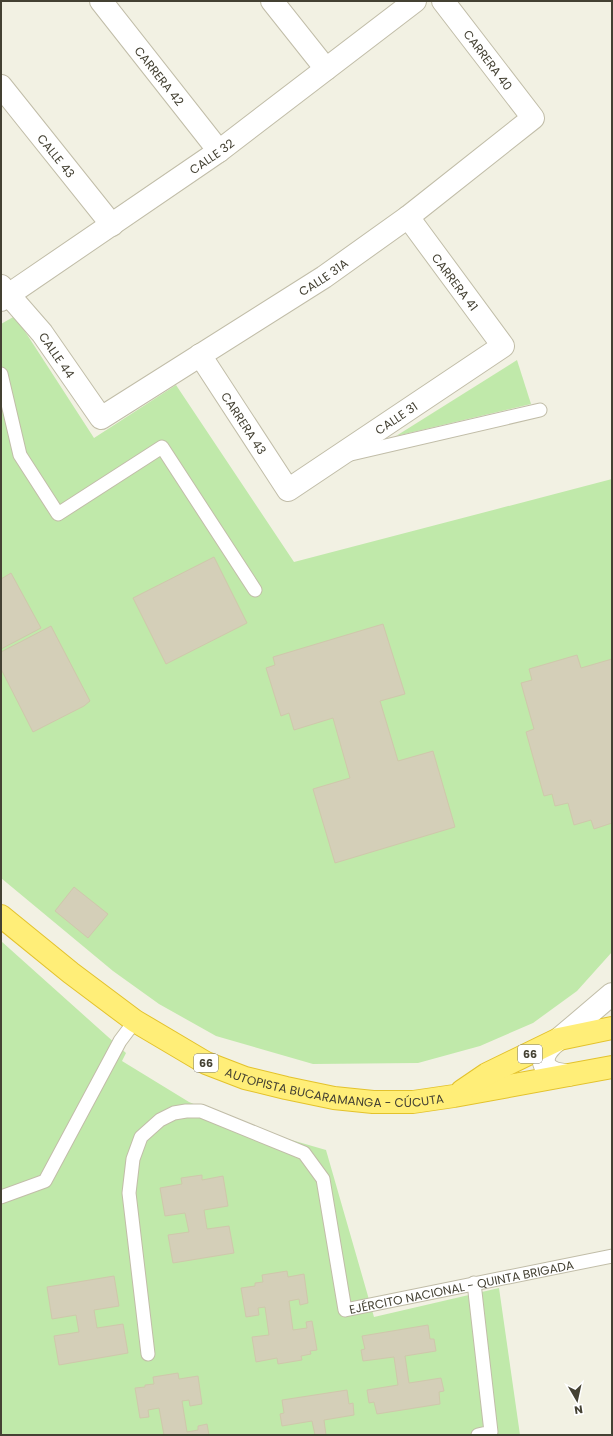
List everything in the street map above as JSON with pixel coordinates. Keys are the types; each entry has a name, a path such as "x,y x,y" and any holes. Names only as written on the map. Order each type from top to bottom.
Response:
{"highway":[{"name":"AUTOPISTA BUCARAMANGA - CÚCUTA","path":"1,916 71,973 135,1021 206,1063 245,1078 334,1098 373,1102 413,1102 454,1096"},
{"name":"66","path":"454,1096 487,1074 558,1040 612,1028"},
{"name":"66","path":"454,1096 612,1067"}],"street":[{"name":"CARRERA 42","path":"101,1 219,151"},
{"path":"272,1 326,69"},
{"name":"CALLE 32","path":"4,294 112,225 219,151 415,1"},
{"name":"CARRERA 40","path":"443,1 533,118"},
{"name":"CALLE 43","path":"1,86 112,225"},
{"name":"CALLE 31A","path":"101,418 324,276 408,218 533,118"},
{"name":"CARRERA 41","path":"408,218 503,346"},
{"name":"CALLE 44","path":"4,294 42,333 101,418"},
{"name":"CALLE 31","path":"288,490 503,346"},
{"name":"CARRERA 43","path":"200,355 288,490"},
{"path":"568,1075 552,1074 545,1066 545,1053 549,1046 612,994"}],"lane":[{"path":"1,374 20,455 58,514 162,447 255,590"},
{"path":"339,456 540,410"},
{"path":"1,1197 45,1181 120,1041 135,1021"},
{"name":"EJÉRCITO NACIONAL - QUINTA BRIGADA","path":"148,1354 129,1192 132,1159 141,1137 160,1120 180,1112 201,1112 304,1153 323,1179 345,1310 612,1256"},
{"path":"474,1283 491,1432 478,1435"}],"green space":[{"path":"15,316 94,438 176,385 294,562 612,479 612,952 577,991 533,1023 480,1046 418,1063 313,1064 216,1036 159,1004 113,971 1,878 1,324"},
{"path":"517,360 531,404 396,436"},
{"path":"1,941 126,1053 122,1061 189,1102 253,1129 326,1150 374,1317 499,1288 520,1435 1,1435"}],"building":[{"path":"214,557 247,623 166,664 133,598"},
{"path":"11,573 41,628 1,649 1,579"},
{"path":"383,624 405,694 380,701 398,761 433,751 455,827 335,863 313,789 350,778 333,718 294,730 289,713 281,716 266,668 275,665 273,657"},
{"path":"51,626 90,701 84,706 33,732 1,669 1,652"},
{"path":"577,655 581,668 612,659 612,823 594,829 591,820 574,825 568,803 555,806 552,794 544,796 526,732 534,729 521,683 532,680 529,669"},
{"path":"74,887 108,914 88,938 55,911"},
{"path":"202,1175 202,1180 223,1176 228,1206 204,1210 207,1229 229,1226 234,1253 173,1263 168,1235 189,1232 185,1213 165,1216 160,1188 182,1184 181,1178"},
{"path":"287,1271 288,1277 304,1274 308,1303 300,1305 299,1299 289,1301 293,1330 307,1328 306,1322 312,1321 317,1350 310,1351 311,1354 301,1356 302,1360 278,1364 277,1358 256,1362 252,1337 269,1335 265,1307 258,1308 259,1315 246,1317 241,1288 255,1286 255,1283 263,1282 262,1275"},
{"path":"114,1276 119,1306 94,1310 97,1328 123,1324 128,1353 59,1365 54,1336 79,1332 76,1315 52,1319 47,1287"},
{"path":"428,1325 430,1339 434,1339 436,1351 405,1356 409,1383 441,1378 444,1391 439,1392 440,1404 377,1414 374,1402 369,1403 367,1390 398,1385 394,1357 363,1361 361,1350 365,1349 362,1336"},
{"path":"178,1373 179,1379 198,1376 202,1404 190,1406 189,1400 182,1401 187,1432 198,1430 198,1426 207,1424 209,1435 164,1435 159,1408 148,1410 149,1417 140,1418 135,1388 154,1384 153,1377"},
{"path":"347,1390 349,1404 353,1403 354,1415 324,1420 326,1435 315,1435 312,1421 282,1426 280,1414 284,1413 282,1400"}]}
